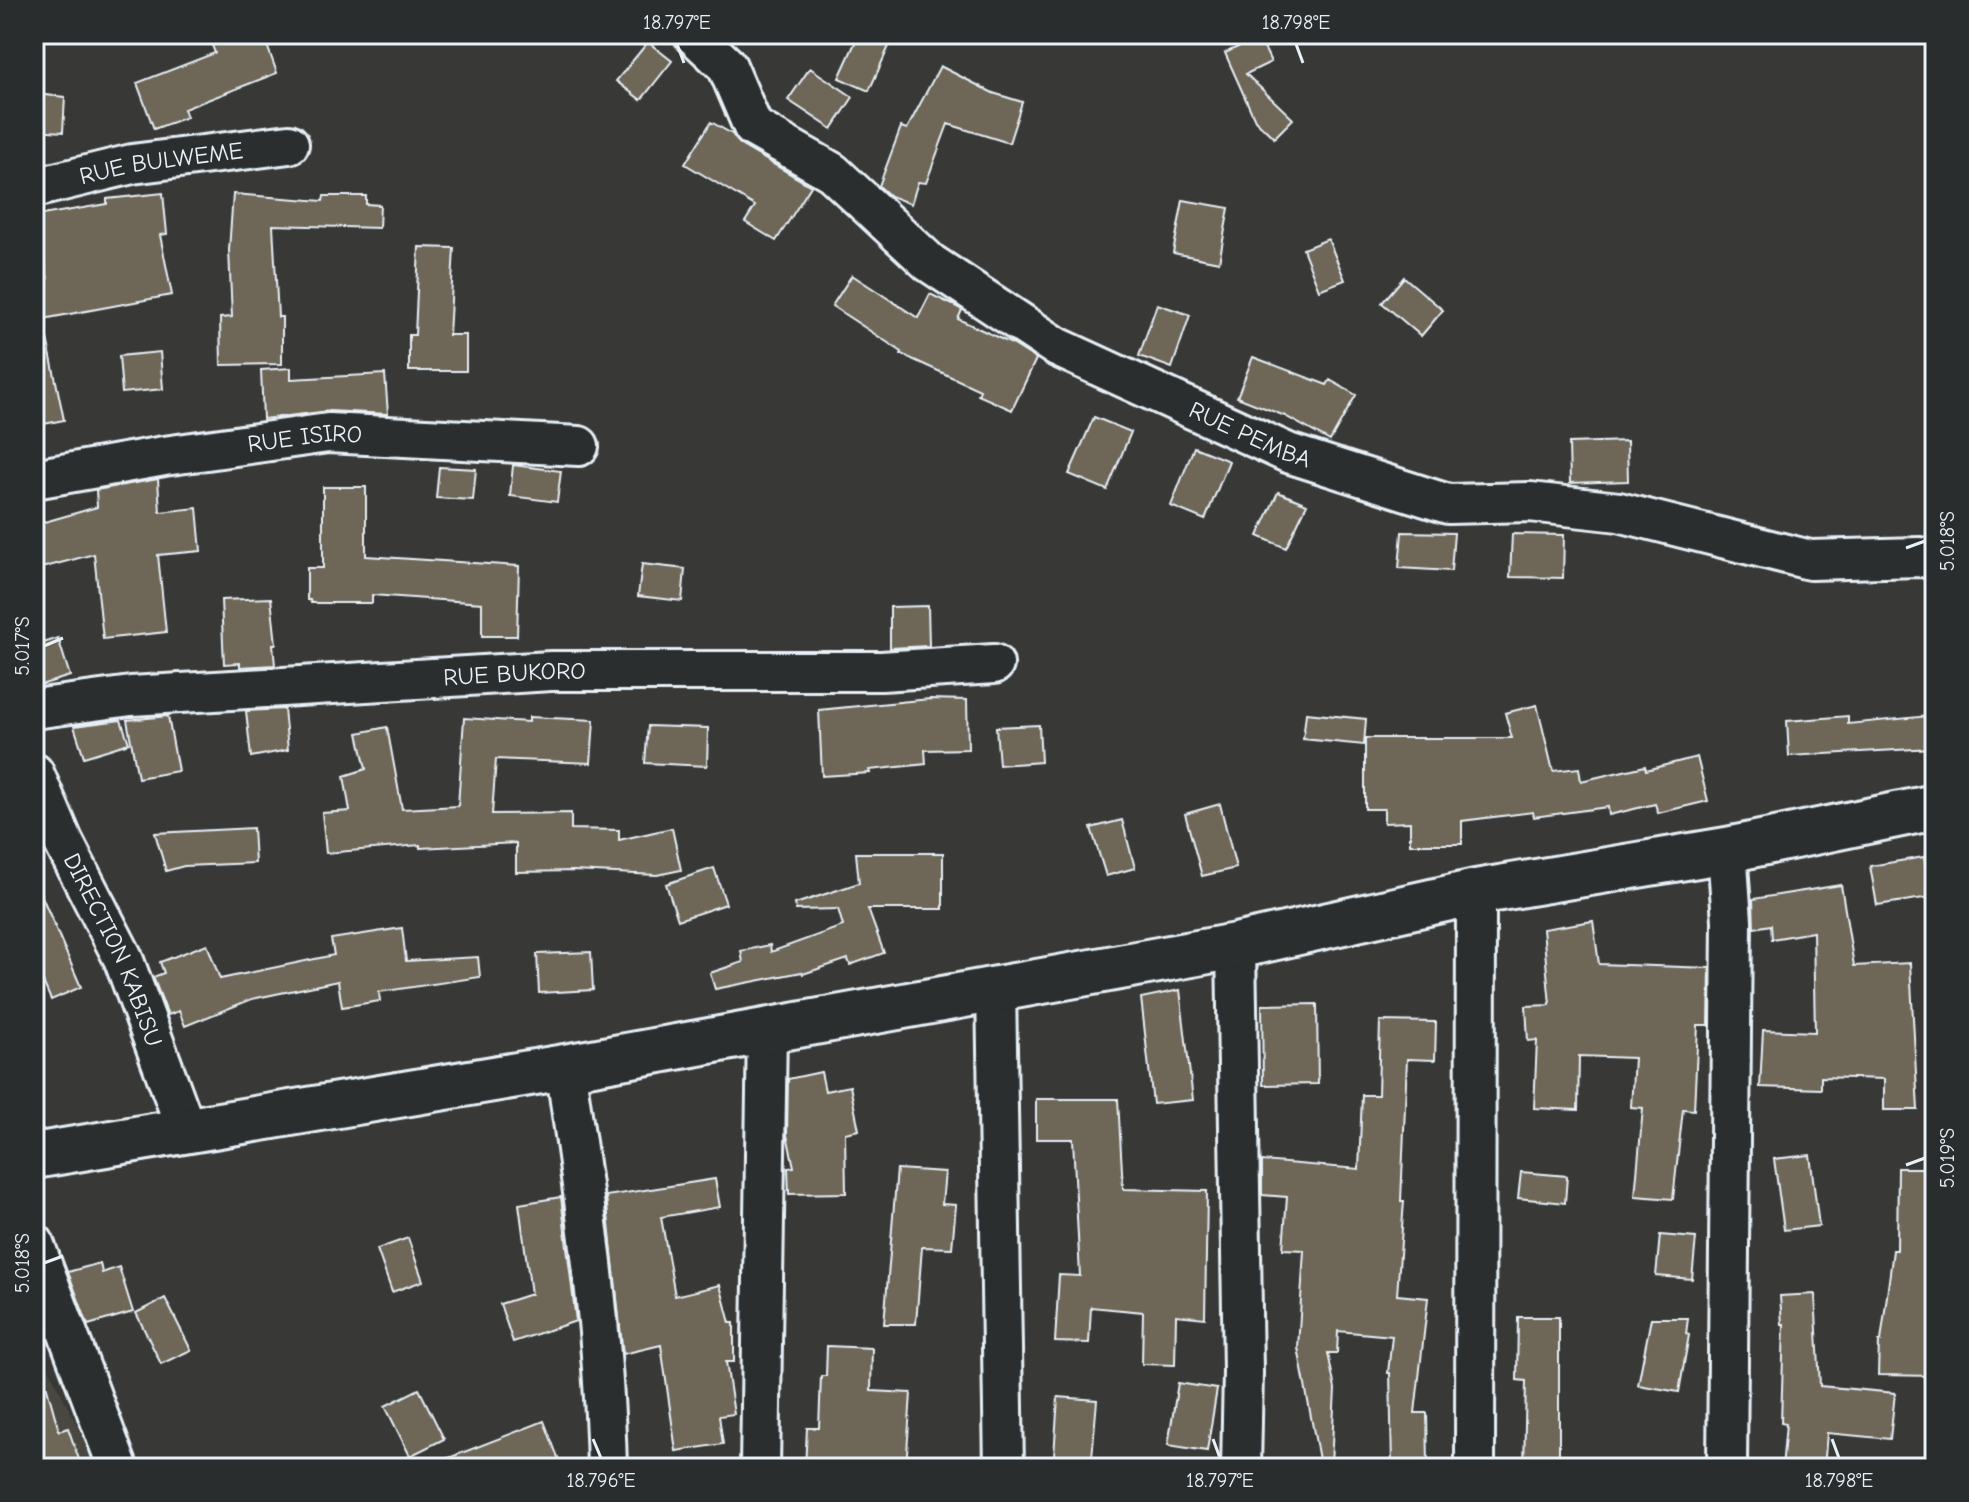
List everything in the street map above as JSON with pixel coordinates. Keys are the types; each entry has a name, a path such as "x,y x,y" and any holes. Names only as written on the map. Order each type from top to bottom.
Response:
{"highway":[{"path":"34,1156 565,1067 1236,946 1476,892 1727,850 1935,807"}],"street":[{"name":"RUE PEMBA","path":"693,34 727,66 753,127 832,172 930,263 1057,347 1288,453 1448,504 1530,502 1619,512 1810,560 1935,559"},
{"name":"RUE BULWEME","path":"34,188 132,164 289,144"},
{"name":"RUE ISIRO","path":"34,479 164,456 328,433 579,446"},
{"name":"RUE BUKORO","path":"34,709 131,696 551,671 881,671 994,664"},
{"name":"DIRECTION KABISU","path":"34,773 63,841 123,958 186,1129"},
{"path":"1727,850 1732,921 1727,1468"},
{"path":"1475,1468 1476,892"},
{"path":"1236,946 1243,1372 1241,1468"},
{"path":"996,988 1004,1468"},
{"path":"760,1468 767,1030"},
{"path":"565,1067 583,1182 605,1399 607,1468"},
{"path":"34,1243 118,1468"}],"shaded area":[{"path":"34,1338 98,1468 34,1468"}],"building":[{"path":"227,34 263,34 277,73 184,109 187,117 154,129 137,83 215,53 210,40"},
{"path":"859,34 868,34 890,44 869,91 839,78"},
{"path":"1259,37 1271,62 1246,74 1293,119 1274,138 1255,120 1225,53"},
{"path":"648,42 672,61 641,100 616,81"},
{"path":"940,66 993,93 1022,102 1009,143 948,124 926,183 918,182 911,204 890,196 879,186 901,127 907,129"},
{"path":"810,68 853,97 832,129 788,100"},
{"path":"34,94 65,97 63,132 34,130"},
{"path":"711,122 732,134 742,146 811,186 776,241 745,222 755,206 685,164"},
{"path":"163,193 167,234 160,235 172,295 43,319 36,283 48,280 36,216 107,204 107,199"},
{"path":"233,194 323,201 324,196 366,196 366,204 380,205 379,228 273,225 278,317 282,317 282,364 221,365 220,318 232,317 229,250"},
{"path":"1183,200 1229,208 1219,262 1173,253"},
{"path":"1328,239 1345,280 1319,290 1303,249"},
{"path":"419,247 454,248 449,335 466,335 466,371 409,371 409,335 415,335"},
{"path":"852,275 918,318 930,294 962,310 958,319 1014,345 1036,359 1012,410 978,395 980,390 901,354 832,306"},
{"path":"1404,277 1443,310 1421,336 1382,303"},
{"path":"1157,304 1190,315 1172,368 1139,356"},
{"path":"47,338 64,420 34,426 34,340"},
{"path":"160,352 163,389 122,393 119,356"},
{"path":"1253,357 1327,385 1330,380 1356,395 1330,441 1285,416 1237,397"},
{"path":"291,368 291,379 385,374 388,414 329,411 263,419 261,370"},
{"path":"1094,417 1131,432 1107,490 1069,474"},
{"path":"1627,441 1628,481 1570,483 1569,443"},
{"path":"1194,447 1229,461 1205,520 1171,506"},
{"path":"513,465 561,471 557,502 510,496"},
{"path":"439,467 476,469 473,500 436,498"},
{"path":"158,479 160,512 197,508 201,551 158,555 166,632 103,639 94,554 34,570 34,525 97,507 96,490"},
{"path":"323,487 366,487 366,556 519,566 517,636 482,636 482,603 372,595 372,603 311,603 307,600 307,568 323,568"},
{"path":"1278,492 1307,504 1286,548 1258,536"},
{"path":"1402,532 1454,533 1451,571 1399,568"},
{"path":"1512,534 1564,535 1563,578 1510,577"},
{"path":"642,564 685,569 682,601 638,596"},
{"path":"271,598 275,665 240,667 240,663 224,664 221,600"},
{"path":"928,606 929,646 890,648 890,607"},
{"path":"58,638 70,676 34,687 34,646"},
{"path":"930,699 967,700 968,749 925,750 926,764 869,770 870,773 822,776 819,710"},
{"path":"1537,705 1553,771 1579,768 1581,781 1697,757 1708,801 1658,813 1655,804 1609,815 1608,807 1534,817 1533,812 1462,821 1462,844 1410,844 1410,822 1384,823 1384,809 1365,809 1365,738 1512,738 1505,713"},
{"path":"284,709 288,750 251,757 246,711"},
{"path":"1306,713 1366,719 1364,745 1303,739"},
{"path":"168,716 178,771 138,778 127,720"},
{"path":"1848,716 1848,724 1929,716 1932,748 1789,756 1787,721"},
{"path":"529,717 594,720 591,763 496,759 492,814 571,813 571,829 619,830 619,840 672,828 681,870 657,875 516,872 516,843 420,848 420,845 326,853 322,813 350,811 344,776 366,769 358,733 387,727 402,809 458,806 464,718 529,722"},
{"path":"121,720 129,743 84,757 74,726"},
{"path":"1039,725 1041,762 999,765 996,727"},
{"path":"648,726 708,728 707,766 645,763"},
{"path":"1220,804 1236,868 1202,876 1185,814"},
{"path":"1122,820 1135,868 1106,876 1091,828"},
{"path":"253,828 255,863 184,866 166,871 155,833"},
{"path":"856,853 943,853 943,909 868,909 884,953 850,965 848,959 803,974 715,989 710,973 743,962 741,951 770,945 771,952 843,926 838,909 796,910 795,904 859,883"},
{"path":"1924,857 1931,897 1877,905 1870,866"},
{"path":"714,868 726,904 678,920 666,884"},
{"path":"34,878 81,987 51,1000 34,961"},
{"path":"1841,885 1854,966 1910,963 1918,1110 1884,1110 1884,1079 1821,1077 1821,1089 1760,1087 1763,1030 1815,1032 1813,932 1772,939 1771,925 1754,928 1753,899"},
{"path":"1593,921 1599,964 1710,968 1709,1025 1698,1025 1694,1110 1683,1109 1673,1199 1635,1196 1643,1108 1631,1107 1634,1058 1579,1056 1578,1110 1534,1108 1537,1040 1528,1041 1526,1006 1550,1005 1543,929"},
{"path":"402,928 406,961 478,957 480,977 379,992 380,1001 342,1007 338,981 252,999 185,1026 179,1011 168,1015 153,977 164,973 160,962 207,944 220,979 334,955 331,939"},
{"path":"591,952 593,990 539,993 537,954"},
{"path":"1180,990 1193,1100 1153,1104 1141,998"},
{"path":"1317,1004 1318,1084 1263,1085 1262,1005"},
{"path":"1380,1021 1436,1022 1435,1060 1407,1059 1401,1201 1404,1201 1397,1295 1428,1298 1415,1413 1427,1413 1428,1464 1392,1465 1388,1373 1392,1336 1338,1331 1337,1353 1328,1353 1335,1389 1331,1464 1320,1465 1298,1348 1304,1250 1283,1249 1287,1197 1262,1195 1262,1161 1359,1169 1362,1095 1378,1095"},
{"path":"821,1072 825,1091 850,1086 859,1130 845,1133 846,1193 789,1194 788,1168 794,1167 787,1135 788,1079"},
{"path":"1036,1099 1118,1099 1123,1189 1207,1191 1205,1318 1176,1315 1175,1365 1142,1364 1143,1312 1091,1307 1089,1343 1055,1342 1059,1275 1080,1276 1073,1139 1036,1139"},
{"path":"1810,1155 1819,1226 1784,1230 1774,1159"},
{"path":"1898,1168 1934,1168 1932,1254 1935,1255 1935,1376 1878,1375 1879,1341 1893,1250 1897,1250"},
{"path":"897,1169 945,1172 942,1204 956,1205 952,1248 922,1247 916,1324 884,1324"},
{"path":"1521,1172 1567,1176 1565,1203 1518,1198"},
{"path":"715,1179 720,1207 661,1217 675,1296 720,1285 730,1323 734,1323 734,1362 726,1362 734,1414 719,1416 723,1444 676,1451 661,1345 623,1354 606,1196"},
{"path":"561,1197 576,1321 513,1342 500,1304 531,1294 519,1204"},
{"path":"1660,1235 1696,1238 1692,1279 1656,1276"},
{"path":"408,1238 423,1281 392,1292 377,1249"},
{"path":"100,1263 102,1273 119,1267 133,1312 88,1325 68,1272"},
{"path":"1815,1294 1820,1386 1895,1393 1890,1439 1827,1433 1824,1468 1782,1468 1786,1424 1781,1423 1784,1324 1780,1296"},
{"path":"165,1298 191,1350 161,1364 136,1313"},
{"path":"1518,1317 1559,1317 1559,1468 1524,1468 1526,1381 1517,1380"},
{"path":"1651,1318 1688,1318 1686,1334 1689,1335 1679,1392 1638,1385"},
{"path":"827,1346 872,1348 871,1391 911,1393 906,1468 805,1468 807,1428 819,1428 821,1376 826,1376"},
{"path":"42,1370 59,1431 68,1428 82,1468 34,1468 34,1371"},
{"path":"1178,1383 1217,1389 1207,1451 1168,1445"},
{"path":"419,1389 444,1439 410,1456 385,1406"},
{"path":"1058,1397 1097,1400 1092,1458 1054,1456"},
{"path":"544,1421 562,1468 428,1468 428,1466"}]}
